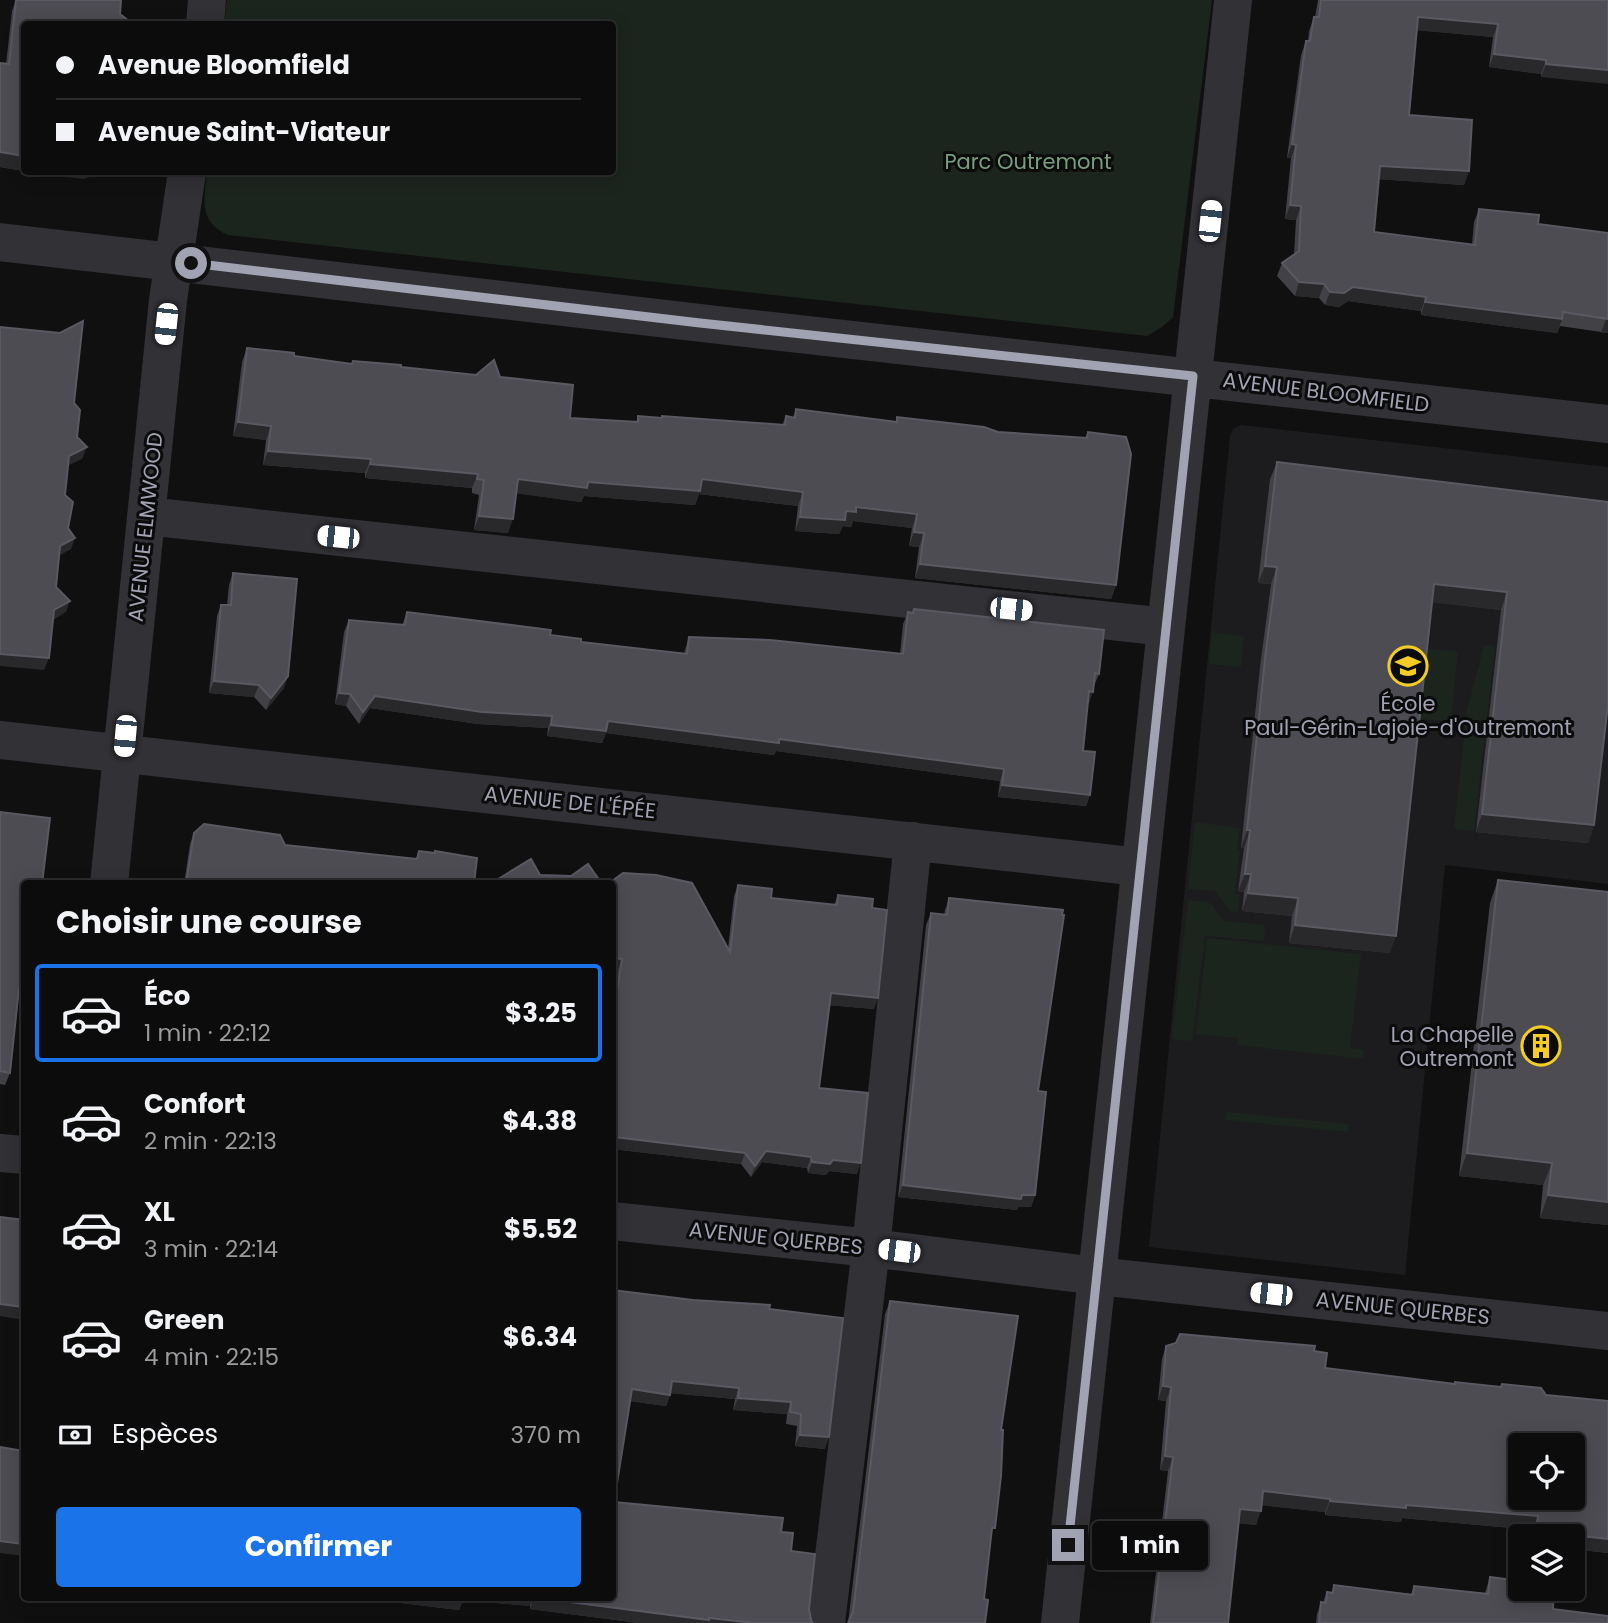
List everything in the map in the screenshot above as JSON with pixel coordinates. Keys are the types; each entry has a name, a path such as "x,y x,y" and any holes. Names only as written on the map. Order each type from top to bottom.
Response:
{"street":[{"path":"205,21 207,0"},
{"path":"1059,1623 1233,0"},
{"name":"AVENUE ELMWOOD","path":"109,880 146,516 174,261 187,175"},
{"name":"AVENUE BLOOMFIELD","path":"0,242 1608,424"},
{"path":"146,516 1166,627"},
{"name":"AVENUE DE L'ÉPÉE","path":"0,740 1140,867"},
{"path":"826,1623 871,1248 913,841"},
{"path":"0,1153 21,1155"},
{"name":"AVENUE QUERBES","path":"616,1221 1608,1331"}],"shaded area":[{"name":"École Paul-Gérin-Lajoie-d'Outremont","path":"1241,425 1608,467 1608,884 1445,865 1405,1275 1149,1247 1230,436 1233,429"}],"green space":[{"name":"Parc Outremont","path":"227,0 1212,0 1173,317 1147,336 228,235 218,230 207,216 204,200 207,175 616,175 616,21 224,21"},
{"path":"1212,632 1244,636 1241,667 1209,664"},
{"path":"1484,645 1495,646 1474,831 1454,829 1467,710"},
{"path":"1423,649 1458,651 1451,722 1416,718"},
{"path":"1195,822 1240,828 1235,894 1240,895 1238,912 1230,911 1215,891 1188,889"},
{"path":"1188,900 1209,902 1224,921 1265,925 1264,941 1205,936 1192,1041 1172,1039"},
{"path":"1207,938 1361,954 1350,1048 1364,1050 1363,1059 1237,1045 1238,1038 1196,1034"},
{"path":"1227,1112 1349,1124 1348,1132 1225,1120"}],"building":[{"path":"16,0 121,0 120,14 129,21 21,21 21,156 0,152 0,63 9,64"},
{"path":"1321,0 1608,0 1608,70 1546,64 1546,60 1494,54 1498,24 1418,17 1409,115 1472,120 1469,171 1380,166 1374,232 1475,245 1479,209 1539,215 1538,224 1608,233 1608,319 1563,312 1562,319 1425,302 1426,297 1353,287 1344,293 1330,292 1324,284 1299,282 1282,263 1299,251 1301,206 1290,205 1296,145 1292,144 1306,41 1310,41 1314,17 1319,17"},
{"path":"83,321 74,403 80,410 77,437 87,447 69,456 65,495 73,502 68,528 75,538 60,546 56,587 70,601 54,610 49,658 0,654 0,327 60,333"},
{"path":"247,348 294,353 294,356 352,364 353,361 401,365 476,375 494,360 500,377 573,385 570,418 638,422 638,416 662,416 785,425 786,416 795,418 796,409 897,422 897,417 984,427 998,432 1087,438 1088,432 1126,437 1131,454 1116,585 920,564 924,533 914,532 917,514 856,507 856,512 846,511 845,520 800,517 803,492 702,479 700,491 588,482 587,488 518,479 513,519 479,516 484,480 477,479 478,474 370,464 371,459 268,451 271,426 238,422"},
{"path":"1277,462 1608,502 1608,704 1594,825 1482,814 1507,592 1434,584 1396,936 1295,925 1298,898 1248,893 1251,874 1245,874 1250,830 1247,830 1277,567 1265,566"},
{"path":"233,573 297,579 288,676 271,698 259,685 214,681 221,605 231,605"},
{"path":"914,609 1104,630 1099,674 1095,673 1093,692 1089,691 1083,751 1095,752 1090,795 1002,785 1004,769 779,739 779,743 608,721 606,731 551,725 552,716 482,712 375,696 363,712 350,694 339,693 349,620 405,625 407,612 551,630 550,635 581,639 581,642 687,654 689,637 770,640 903,654 908,612 913,613"},
{"path":"0,812 50,818 42,880 21,880 21,987 10,1073 0,1071"},
{"path":"204,824 280,835 285,845 417,859 419,851 477,858 474,880 187,880 194,833"},
{"path":"531,859 540,875 571,876 588,864 599,880 497,880"},
{"path":"623,873 656,875 692,883 730,952 738,885 772,889 771,898 837,905 838,895 873,899 872,908 887,910 878,998 831,993 819,1088 868,1093 861,1163 833,1160 830,1164 812,1162 811,1157 766,1151 755,1166 745,1153 616,1137 616,999 622,959 616,958 616,880 613,880"},
{"name":"La Chapelle Outremont","path":"1498,880 1608,892 1608,1202 1548,1195 1552,1163 1467,1153"},
{"path":"949,898 1063,910 1038,1091 1046,1092 1035,1195 1022,1195 1021,1199 903,1185 931,913 947,915"},
{"path":"0,1217 21,1220 21,1307 0,1304"},
{"path":"616,1290 693,1300 770,1305 769,1309 843,1318 829,1437 800,1435 801,1414 790,1412 791,1402 738,1398 739,1388 672,1381 670,1395 632,1389 616,1489"},
{"path":"890,1301 1018,1316 1001,1430 1001,1476 984,1599 988,1600 985,1623 848,1623 853,1612"},
{"path":"1180,1334 1315,1346 1314,1351 1327,1353 1325,1368 1455,1384 1501,1387 1502,1384 1541,1388 1546,1395 1608,1401 1608,1539 1585,1536 1585,1524 1537,1524 1538,1516 1406,1505 1406,1508 1263,1491 1261,1511 1240,1509 1228,1623 1153,1623 1173,1457 1165,1456 1171,1387 1163,1386 1166,1346 1176,1343"},
{"path":"0,1447 21,1450 21,1544 0,1541"},
{"path":"616,1502 783,1518 781,1532 793,1533 791,1551 815,1554 809,1609 813,1623 709,1620 562,1601 616,1601"},
{"path":"1490,1577 1508,1579 1508,1601 1553,1601 1553,1609 1608,1616 1608,1623 1319,1623 1321,1602 1326,1603 1327,1592 1333,1593 1334,1585 1413,1595 1414,1586 1488,1594"}],"place":[{"name":"École Paul-Gérin-Lajoie-d'Outremont","path":"1408,666"},
{"name":"La Chapelle Outremont","path":"1541,1046"}],"route":[{"path":"191,263 700,323 1193,376 1068,1545"}]}
